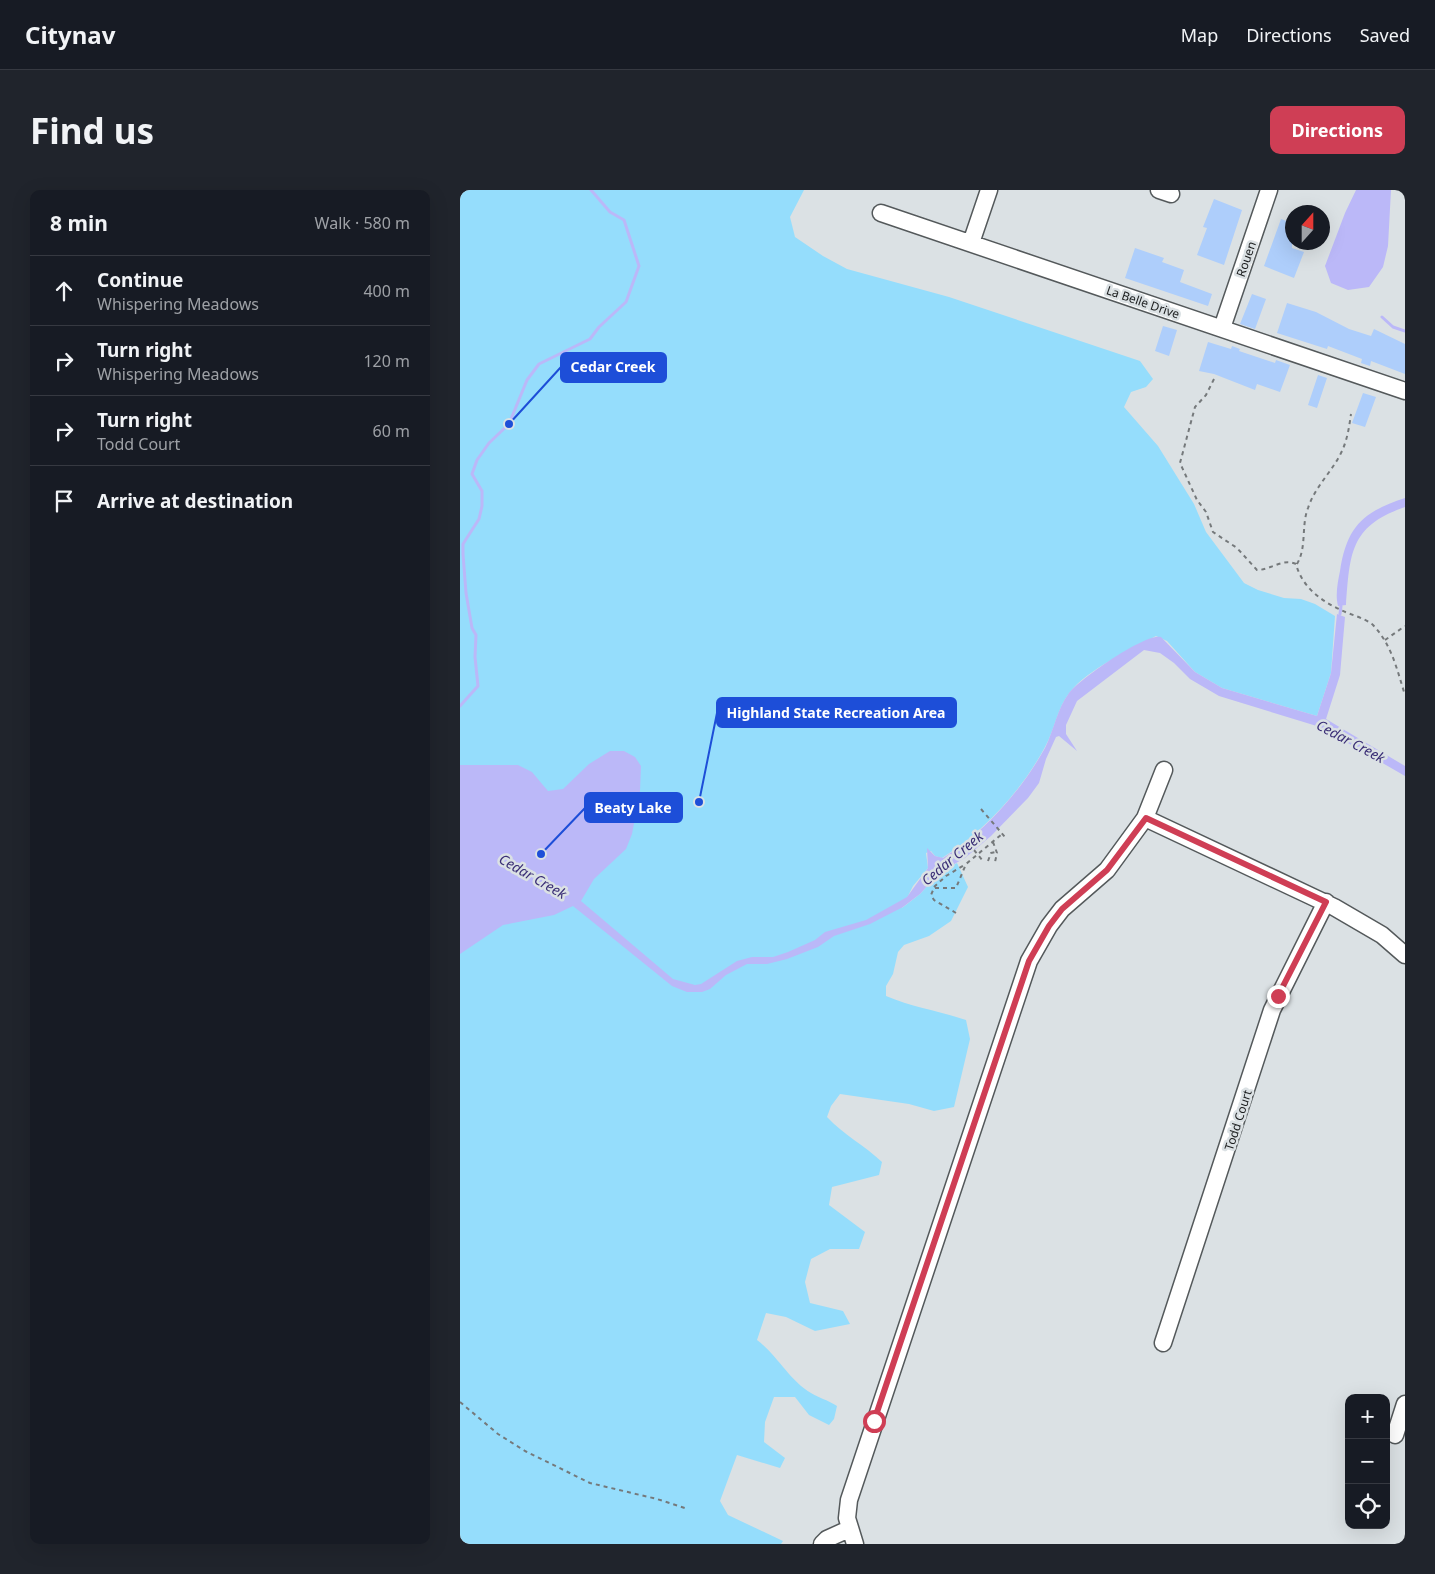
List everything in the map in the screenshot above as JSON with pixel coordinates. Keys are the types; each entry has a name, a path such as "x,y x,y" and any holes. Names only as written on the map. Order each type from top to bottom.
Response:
{"street":[{"path":"971,243 989,190"},
{"name":"Rouen","path":"1222,328 1270,190"},
{"name":"La Belle Drive","path":"881,213 1405,391"},
{"path":"822,1544 827,1539 852,1537 847,1518 852,1492 879,1405 1029,961 1049,926 1062,909 1107,870 1146,818 1164,770"},
{"path":"1146,818 1326,902 1382,934 1405,955"},
{"name":"Todd Court","path":"1163,1343 1272,1010 1293,964 1326,902"},
{"path":"1395,1435 1405,1404"}],"path":[{"path":"1214,379 1206,395 1194,407 1180,463 1196,500 1206,512 1213,532 1237,548 1257,570 1264,570 1279,563 1291,562 1296,564 1304,582 1313,593 1341,610 1371,624 1385,640 1393,654 1405,695"},
{"path":"1296,564 1303,548 1305,515 1310,501 1345,444 1351,414"},
{"path":"1385,640 1405,626"},
{"path":"980,809 1005,837"},
{"path":"956,913 934,900 930,895 941,879 966,864 1001,833"},
{"path":"993,842 997,856 995,862"},
{"path":"974,850 983,861"},
{"path":"988,861 991,853 996,852"},
{"path":"934,888 956,888 966,864"},
{"path":"460,1402 498,1434 525,1451 590,1482 688,1509"}],"shaded area":[{"path":"460,190 804,190 790,217 795,237 823,256 847,269 949,297 1140,361 1153,379 1146,387 1131,392 1124,407 1158,446 1194,504 1206,532 1244,583 1258,590 1284,598 1301,599 1315,604 1335,616 1331,673 1317,716 1222,688 1195,672 1167,641 1156,636 1098,668 1070,692 1062,705 1048,740 1036,763 1001,809 987,823 958,848 942,858 935,856 931,851 926,853 928,868 913,886 902,908 920,894 940,872 957,863 968,887 951,921 929,936 904,945 898,952 893,974 886,986 886,996 966,1020 970,1039 954,1107 934,1111 909,1104 840,1094 831,1106 827,1117 882,1162 879,1175 832,1187 829,1205 865,1232 859,1249 830,1249 811,1259 805,1282 810,1303 843,1311 850,1324 815,1331 786,1317 766,1313 757,1340 803,1388 837,1406 834,1419 829,1425 809,1415 795,1397 774,1397 765,1422 764,1442 785,1458 780,1468 737,1455 720,1501 728,1515 783,1541 781,1544 460,1544"}],"water":[{"path":"1356,190 1391,190 1388,246 1383,267 1369,287 1348,290 1331,283 1325,266"},
{"path":"1405,498 1405,507 1373,523 1356,544 1349,570 1346,605 1338,606 1339,575 1347,543 1353,532 1368,515 1390,503"},
{"path":"1337,614 1345,617 1340,675 1326,719 1405,766 1405,776 1320,727 1219,696 1190,679 1174,663 1160,653 1144,650 1077,701 1066,725 1066,734 1077,751 1059,736 1056,737 1046,759 1039,783 1028,798 991,836 965,858 940,872 920,894 903,907 870,924 834,936 818,947 787,959 767,964 747,964 726,975 710,989 702,992 687,992 672,986 573,906 554,915 503,925 460,954 460,765 518,765 532,772 548,791 563,789 589,764 610,751 624,751 635,757 641,766 640,791 632,834 626,849 594,879 581,901 673,979 695,985 701,984 737,961 752,957 773,957 788,952 815,940 825,932 866,920 907,897 928,868 927,848 935,856 943,858 958,848 1001,809 1025,780 1045,748 1061,706 1075,686 1113,658 1141,642 1161,637 1195,672 1222,688 1317,716 1331,673"}],"building":[{"path":"1214,199 1242,210 1224,265 1197,255 1207,228 1203,227"},
{"path":"1281,219 1285,220 1285,250 1304,252 1294,278 1264,266"},
{"path":"1135,248 1164,258 1162,262 1184,270 1180,282 1212,294 1208,306 1125,278"},
{"path":"1252,294 1266,299 1255,329 1240,324"},
{"path":"1287,303 1316,312 1349,329 1371,336 1374,329 1405,344 1405,374 1371,361 1370,366 1361,363 1362,359 1328,346 1327,349 1277,333"},
{"path":"1163,326 1177,330 1169,356 1155,351"},
{"path":"1208,342 1231,349 1232,346 1240,349 1239,351 1275,363 1276,360 1290,365 1280,392 1257,384 1255,390 1214,374 1199,371"},
{"path":"1318,375 1327,378 1317,408 1308,405"},
{"path":"1363,393 1376,397 1365,427 1352,423"}],"waterway":[{"name":"Cedar Creek","path":"460,706 478,686 475,657 476,635 472,628 466,593 463,554 463,544 479,519 482,506 482,491 472,474 477,460 489,443 509,424 527,380 539,364 590,339 599,327 626,302 639,266 624,220 610,212 591,190"},
{"path":"1382,317 1393,327 1405,331"},
{"path":"1340,614 1341,606"}],"place":[{"name":"Cedar Creek","path":"509,424"},
{"name":"Highland State Recreation Area","path":"699,802"},
{"name":"Beaty Lake","path":"541,854"}],"route":[{"path":"874,1421 1029,961 1049,926 1062,909 1107,870 1146,818 1326,902 1278,996"}]}
